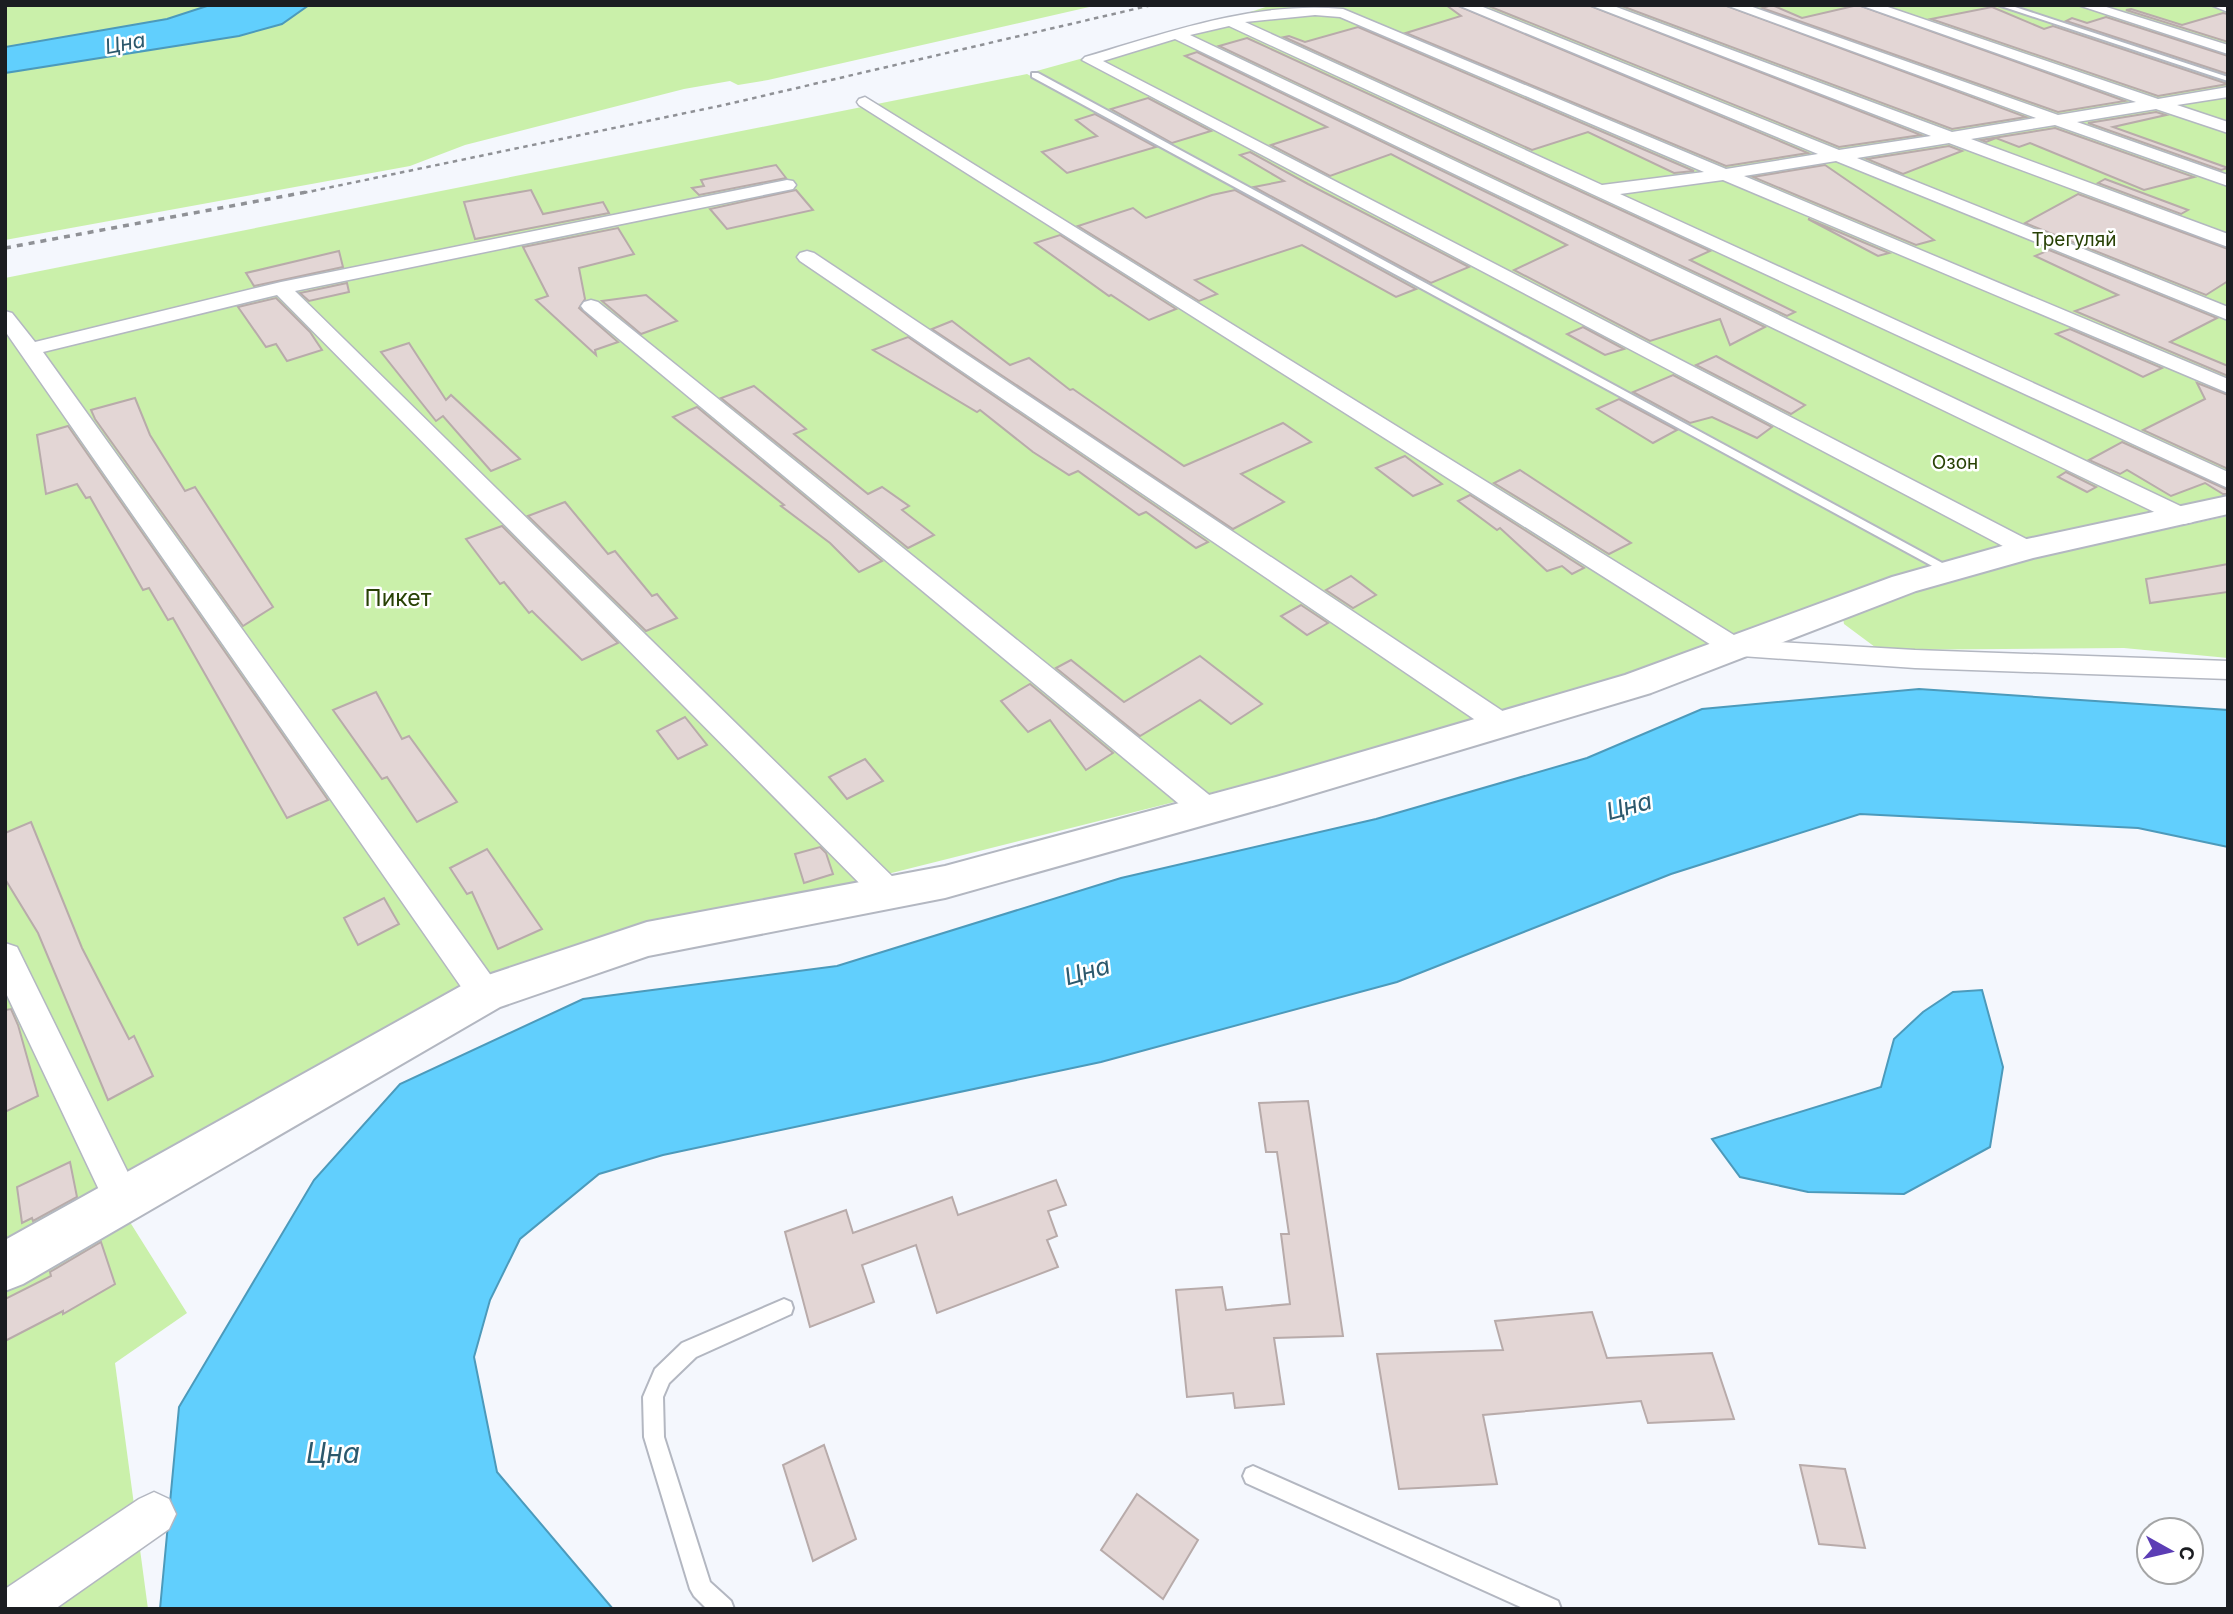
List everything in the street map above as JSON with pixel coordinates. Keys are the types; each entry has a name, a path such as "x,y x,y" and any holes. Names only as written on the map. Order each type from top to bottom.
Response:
{"street":[{"path":"1465,5 2228,314"},
{"path":"1597,5 2228,241"},
{"path":"1733,5 2228,181"},
{"path":"1867,5 2228,128"},
{"path":"2085,5 2228,50"},
{"path":"2218,5 2228,8"},
{"path":"2027,550 1443,242 1090,60 1178,35 1279,12 1336,8 2228,387"},
{"path":"1233,22 2228,481"},
{"path":"1178,35 2184,517"},
{"path":"1599,191 1722,174 2228,92"},
{"path":"864,102 1736,649 1915,659 2228,670"},
{"path":"30,349 281,288 787,185"},
{"path":"807,257 1503,725"},
{"path":"281,288 889,893"},
{"path":"591,306 1207,810"},
{"path":"5,317 485,993"},
{"path":"5,1267 485,993 647,939 946,882 1207,810 1638,684 1904,584 2027,550 2228,505"},
{"path":"5,956 122,1199"},
{"path":"15,1609 154,1514"}],"lane":[{"path":"2001,5 2228,79"},
{"path":"1035,75 1951,571"},
{"path":"723,1609 701,1589 654,1437 653,1397 662,1376 689,1350 784,1308"},
{"path":"1253,1476 1550,1609"}],"green space":[{"path":"5,5 210,5 167,19 5,47"},
{"path":"309,5 1098,5 768,80 738,85 730,81 684,89 465,145 410,166 5,240 5,73 281,24"},
{"name":"Трегуляй","path":"1272,5 1856,5 2228,131 2228,477 1228,19"},
{"path":"1862,5 2228,5 2228,128"},
{"name":"Озон","path":"1224,19 2228,484 2228,499 1943,564 1033,72"},
{"name":"Пикет","path":"1027,74 1935,567 1665,661 1401,745 549,959 126,1211 5,958 5,278"},
{"path":"2228,516 2228,658 2124,648 1879,650 1844,624 1842,613 2048,555"},
{"path":"5,964 123,1211 187,1313 115,1363 148,1609 5,1609"}],"water":[{"name":"Цна","path":"210,5 309,5 282,24 239,36 5,73 5,47 167,19"},
{"name":"Цна","path":"1919,689 2228,710 2228,847 2138,828 1860,814 1671,874 1397,982 1101,1062 663,1155 599,1174 520,1239 490,1300 474,1357 497,1472 613,1609 160,1609 179,1407 314,1180 400,1084 583,999 837,966 1121,878 1376,819 1587,758 1702,709"},
{"path":"1982,990 2003,1067 1990,1147 1904,1194 1808,1192 1740,1177 1712,1139 1881,1087 1894,1039 1923,1012 1953,992"}],"building":[{"path":"1446,5 1456,5 1808,153 1726,166 1406,33 1461,16"},
{"path":"1486,5 1588,5 1921,135 1839,147"},
{"path":"1619,5 1724,5 2026,117 1952,129"},
{"path":"1772,5 1802,18 1858,5 2125,101 2058,112 1762,8"},
{"path":"1992,7 2044,29 2053,26 2228,84 2158,96 1931,19"},
{"path":"2131,9 2182,25 2223,13 2228,14 2228,42 2126,10"},
{"path":"2106,17 2228,56 2228,74 2066,21 2072,18 2087,23"},
{"path":"1358,27 1694,171 1674,173 1588,132 1532,150 1284,37 1289,36 1305,42"},
{"path":"1247,38 1710,251 1690,260 1795,312 1787,316 1219,46"},
{"path":"1197,52 1765,327 1730,345 1720,319 1650,341 1514,270 1567,245 1391,154 1330,176 1271,145 1327,127 1185,56"},
{"path":"1148,98 1211,131 1172,143 1111,109"},
{"path":"2156,112 2166,115 2113,127 2228,168 2221,170 2088,123"},
{"path":"1095,114 1156,147 1067,173 1042,152 1097,136 1076,120"},
{"path":"2055,128 2194,177 2144,190 2030,143 2019,147 1996,138 1986,142 1981,140"},
{"path":"1949,146 1962,151 1903,174 1867,159"},
{"path":"1250,152 1469,267 1431,283 1254,187 1284,181 1240,155"},
{"path":"776,165 786,178 699,195 692,188 704,186 701,180"},
{"path":"1825,165 1934,240 1916,245 1753,177"},
{"path":"2105,179 2188,210 2181,214 2098,183"},
{"path":"531,190 543,214 603,202 609,213 475,239 464,202"},
{"path":"796,190 813,210 727,229 710,209"},
{"path":"1235,190 1416,289 1396,297 1302,245 1195,280 1217,294 1199,301 1078,226 1133,208 1146,218 1212,195"},
{"path":"2078,194 2228,249 2228,281 2206,295 2025,223"},
{"path":"1808,219 1889,253 1878,256"},
{"path":"618,228 634,254 579,268 585,299 579,308 618,342 595,350 596,355 536,300 548,296 523,247"},
{"path":"1060,235 1176,309 1149,320 1109,296 1035,243"},
{"path":"2049,250 2217,318 2170,342 2228,366 2228,376 2075,311 2118,295 2035,256"},
{"path":"339,251 343,267 254,286 246,273"},
{"path":"347,283 349,292 309,301 300,293"},
{"path":"646,295 677,321 641,334 602,301"},
{"path":"276,298 310,332 322,350 287,361 276,344 266,347 238,307"},
{"path":"952,321 1010,365 1029,358 1070,390 1073,389 1184,466 1283,423 1311,442 1241,474 1284,502 1233,529 932,329"},
{"path":"1583,327 1624,349 1605,355 1567,334"},
{"path":"2070,329 2162,368 2143,377 2056,334"},
{"path":"908,337 1208,542 1196,548 1146,512 1139,515 1078,471 1069,475 1033,452 980,410 977,412 873,350"},
{"path":"409,343 446,400 451,395 520,459 491,471 443,416 436,421 381,352"},
{"path":"1716,356 1805,405 1791,414 1696,365"},
{"path":"1673,375 1772,427 1757,438 1712,417 1690,423 1633,392"},
{"path":"2197,383 2228,395 2228,469 2143,430 2205,399"},
{"path":"754,386 806,429 794,434 868,494 882,487 909,506 902,510 934,535 908,548 721,398"},
{"path":"135,398 150,435 185,491 195,487 273,607 243,626 91,410"},
{"path":"1619,399 1677,430 1653,443 1597,409"},
{"path":"697,407 882,561 859,572 830,543 673,417"},
{"path":"68,426 328,800 287,818 173,618 168,620 149,588 143,590 90,497 86,498 77,484 46,494 37,435"},
{"path":"2122,442 2228,490 2228,494 2223,494 2205,483 2171,496 2127,470 2120,474 2089,460"},
{"path":"1405,456 1442,484 1413,496 1376,468"},
{"path":"1520,470 1631,543 1609,554 1494,483"},
{"path":"2066,472 2096,487 2087,492 2058,477"},
{"path":"1470,495 1584,568 1572,574 1562,566 1547,571 1500,528 1497,530 1458,501"},
{"path":"565,502 608,554 615,551 652,596 657,594 677,618 646,631 528,516"},
{"path":"502,526 618,643 582,660 532,611 529,613 504,582 500,584 466,539"},
{"path":"2228,564 2228,592 2150,603 2146,579"},
{"path":"1351,576 1376,595 1353,608 1326,590"},
{"path":"1301,605 1328,623 1307,635 1281,616"},
{"path":"1200,656 1262,704 1231,724 1200,700 1140,736 1056,668 1071,660 1124,702"},
{"path":"1030,684 1113,753 1086,770 1050,720 1028,732 1001,701"},
{"path":"376,692 402,739 409,736 457,802 417,822 387,777 382,779 333,710"},
{"path":"685,717 707,745 678,759 657,731"},
{"path":"865,759 883,781 847,799 829,777"},
{"path":"31,822 82,948 129,1039 134,1036 153,1076 108,1100 38,933 5,879 5,833"},
{"path":"820,847 826,853 833,874 804,883 795,854"},
{"path":"487,849 542,929 498,949 472,892 467,894 450,868"},
{"path":"384,898 399,924 358,945 344,918"},
{"path":"11,1009 38,1096 5,1112 5,1010"},
{"path":"1308,1101 1343,1336 1274,1338 1284,1404 1235,1408 1233,1393 1187,1397 1176,1290 1222,1287 1226,1310 1290,1304 1281,1234 1289,1234 1277,1152 1266,1152 1259,1103"},
{"path":"70,1162 77,1197 33,1221 32,1218 22,1223 17,1187"},
{"path":"1056,1180 1066,1205 1048,1211 1057,1236 1047,1240 1058,1267 937,1313 916,1245 862,1265 874,1302 810,1327 785,1232 846,1210 853,1233 952,1197 958,1215"},
{"path":"101,1242 115,1284 63,1314 63,1311 5,1341 5,1299 51,1276 50,1272"},
{"path":"1592,1312 1607,1358 1712,1353 1734,1419 1648,1423 1641,1401 1483,1415 1497,1484 1399,1489 1377,1354 1503,1350 1495,1321"},
{"path":"824,1445 856,1539 813,1561 783,1465"},
{"path":"1800,1465 1845,1469 1865,1548 1819,1544"},
{"path":"1137,1494 1198,1540 1163,1599 1101,1550"}],"railway":[{"path":"303,193 724,105 1152,5"},
{"path":"5,248 312,191"}]}
